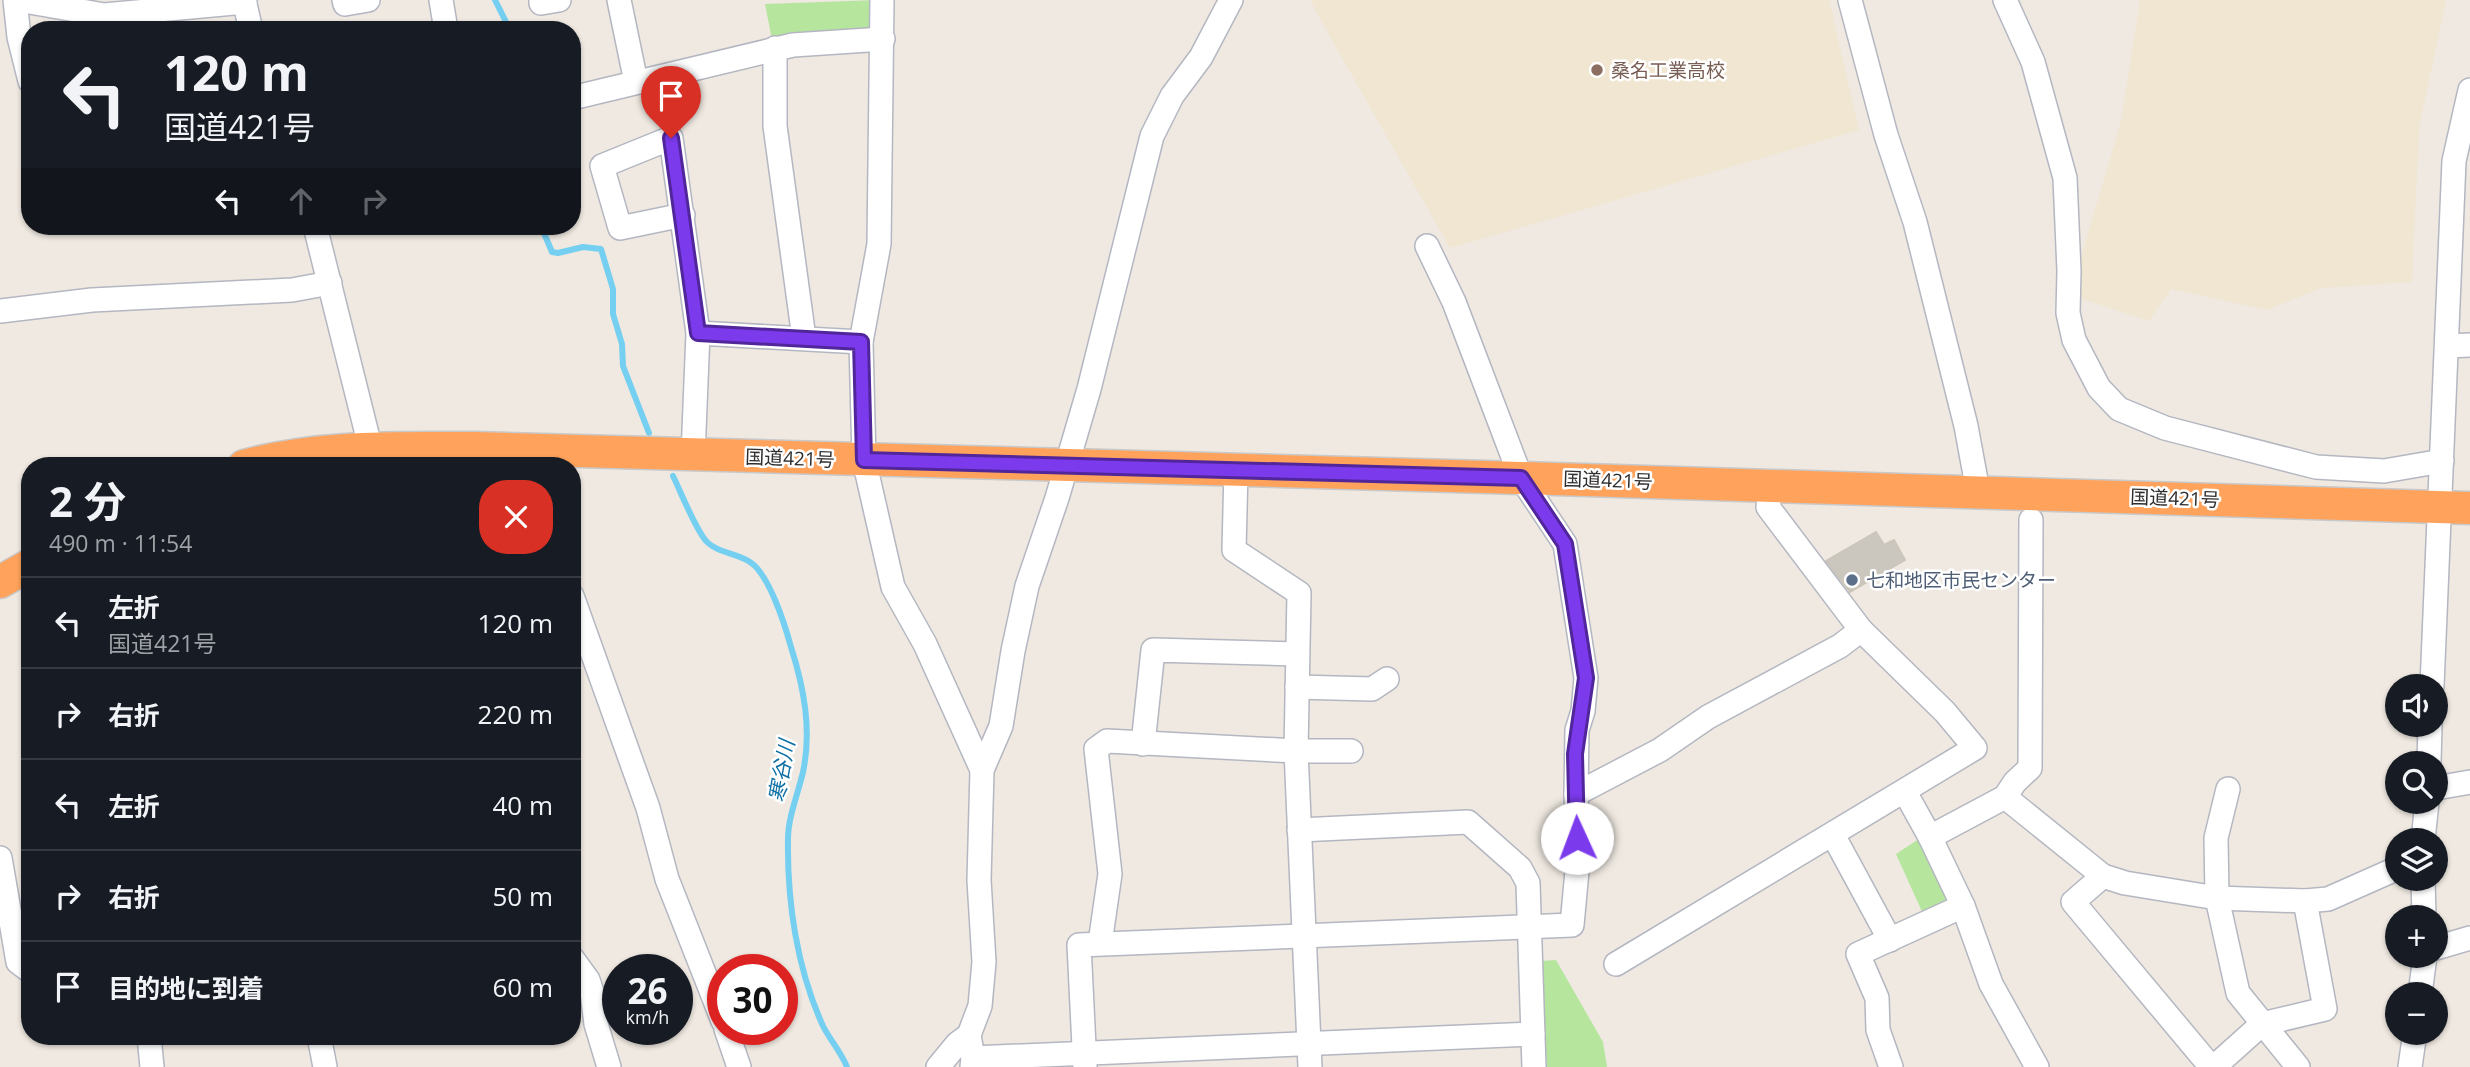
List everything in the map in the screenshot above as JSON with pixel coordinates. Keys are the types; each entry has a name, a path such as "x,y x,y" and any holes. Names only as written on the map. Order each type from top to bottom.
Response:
{"highway":[{"name":"国道421号","path":"581,457 693,455 1066,465 1978,491 2455,508"},
{"name":"国道421号","path":"282,457 372,457"},
{"path":"0,582 21,570"}],"street":[{"path":"21,45 16,0 104,15 244,1 249,21"},
{"path":"344,0 345,4 368,0"},
{"path":"441,0 444,21"},
{"path":"541,0 541,3 559,0"},
{"path":"619,0 636,82"},
{"path":"882,0 879,244 861,342 864,460 893,587 925,644 982,770"},
{"path":"1231,0 1201,57 1172,96 1152,136 1089,389 1027,586 1001,726 982,770 979,880 984,962 979,1006 969,1035 973,1062 1084,1060 1308,1043 1533,1034"},
{"path":"1850,0 1886,135 1914,222 1966,426 1978,491"},
{"path":"2004,0 2034,62 2065,178 2068,313 2074,340 2099,388 2112,402 2119,409 2165,428 2316,467 2385,471 2442,461"},
{"path":"581,96 775,48 883,39"},
{"path":"775,48 775,126 804,338"},
{"path":"2434,674 2455,508 2442,461 2454,161 2470,90"},
{"path":"683,215 698,333 693,455"},
{"path":"317,235 372,457"},
{"path":"1084,1060 1079,944 1572,925 1578,860 1576,742 1583,711 1586,678 1565,544 1521,478 1454,302 1427,246"},
{"path":"0,311 92,300 292,290 330,283"},
{"path":"698,333 861,342"},
{"path":"2446,346 2470,345"},
{"path":"1236,470 1234,550 1299,593 1296,751 1310,1067"},
{"path":"1616,964 1975,748 1945,712 1861,630 1768,507 1771,485"},
{"path":"1930,837 2005,797 2015,782 2030,768 2031,520"},
{"path":"581,621 643,796 667,879 707,980"},
{"path":"1576,794 1660,750 1708,718 1840,646 1861,630"},
{"path":"1143,744 1153,650 1297,654"},
{"path":"1297,687 1372,689 1387,680"},
{"path":"1100,943 1110,874 1096,749 1107,741 1296,751 1350,751"},
{"path":"2448,786 2470,782"},
{"path":"2228,789 2216,838 2217,898 2238,993 2298,1067"},
{"path":"1905,792 1963,906 1991,984 2037,1067"},
{"path":"2005,797 2103,876 2125,883 2217,898 2305,901 2328,899 2385,873"},
{"path":"1299,830 1468,822 1520,868 1528,883 1534,1067"},
{"path":"1833,835 1890,940"},
{"path":"0,858 4,904 18,962 21,964"},
{"path":"2103,876 2073,902 2212,1067 2262,1024 2325,1009 2305,901"},
{"path":"1891,1067 1878,1030 1877,998 1858,954 1963,906"},
{"path":"2448,944 2470,938"},
{"path":"581,970 592,992 596,1024 609,1067"},
{"path":"937,1067 957,1044 969,1035"},
{"path":"150,1045 152,1067"},
{"path":"321,1045 325,1067"},
{"path":"731,1045 739,1067"},
{"path":"2410,1067 2413,1045"}],"shaded area":[{"name":"桑名工業高校","path":"1311,0 1829,0 1859,130 1450,248"},
{"path":"2140,0 2446,0 2419,128 2412,282 2321,288 2267,310 2171,289 2149,321 2070,295 2121,121"}],"green space":[{"path":"877,0 879,36 773,45 765,4"},
{"path":"1922,837 1952,898 1946,906 1924,916 1896,854"},
{"path":"1556,960 1603,1042 1607,1067 1547,1067 1541,961"}],"building":[{"name":"七和地区市民センター","path":"1876,532 1884,545 1894,540 1905,560 1850,592 1826,561"}],"waterway":[{"name":"寒谷川","path":"495,0 506,21"},
{"name":"寒谷川","path":"545,235 552,252 583,247 601,249 613,289 613,314 622,344 623,366 649,433"},
{"name":"寒谷川","path":"673,476 707,542 750,562 764,577 775,601 800,678 807,741 803,772 788,831 789,887 795,935 806,982 823,1026 847,1067"}],"place":[{"name":"桑名工業高校","path":"1597,70"},
{"name":"七和地区市民センター","path":"1852,580"}],"route":[{"path":"671,138 698,333 861,342 864,460 1521,478 1565,544 1586,678 1575,754 1577,838"}]}
